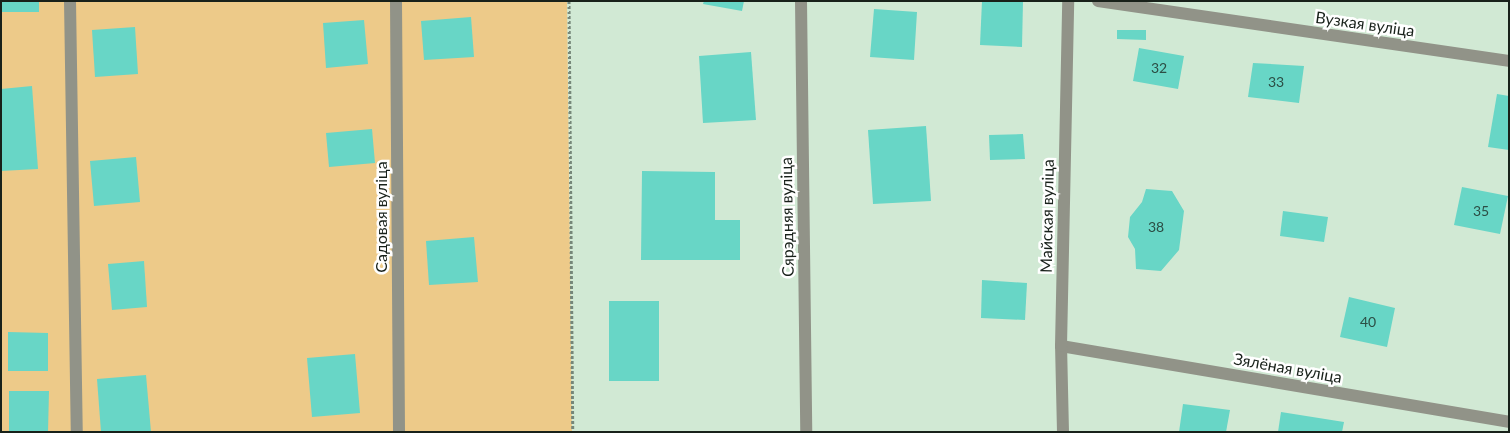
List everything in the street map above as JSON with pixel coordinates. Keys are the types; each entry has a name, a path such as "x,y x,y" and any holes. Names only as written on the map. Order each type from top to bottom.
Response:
{"street":[{"path":"70,1 77,432"},
{"name":"Садовая вуліца","path":"396,1 399,432"},
{"name":"Сярэдняя вуліца","path":"801,1 806,432"},
{"name":"Майская вуліца","path":"1063,432 1061,346 1068,1"},
{"name":"Вузкая вуліца","path":"1098,1 1509,61"},
{"name":"Зялёная вуліца","path":"1061,346 1509,422"}],"path":[{"path":"569,1 573,432"}],"shaded area":[{"path":"1,1 567,1 572,432 1,432"}],"building":[{"path":"1,1 39,1 39,12 1,12"},
{"path":"704,1 744,1 742,11 703,4"},
{"path":"982,1 1023,1 1022,47 980,45"},
{"path":"874,9 917,12 914,60 870,57"},
{"path":"471,17 474,57 424,60 421,21"},
{"path":"364,20 368,64 326,68 323,23"},
{"path":"135,27 138,74 95,77 92,30"},
{"path":"1117,30 1146,30 1146,40 1117,39"},
{"path":"1139,48 1184,56 1178,89 1133,81"},
{"path":"751,52 756,120 703,123 699,56"},
{"path":"1253,63 1304,66 1299,103 1248,97"},
{"path":"32,86 38,169 1,171 1,89"},
{"path":"1497,94 1509,96 1509,150 1488,147"},
{"path":"926,126 931,201 873,204 868,130"},
{"path":"372,129 375,163 329,167 326,133"},
{"path":"1023,134 1025,159 990,160 989,135"},
{"path":"136,157 140,202 94,206 90,161"},
{"path":"642,171 715,172 715,220 740,220 740,260 641,260"},
{"path":"1462,187 1508,196 1500,234 1454,225"},
{"path":"1146,189 1172,191 1184,211 1179,250 1161,271 1136,269 1135,249 1128,237 1130,217 1142,202"},
{"path":"1283,211 1328,217 1324,242 1280,236"},
{"path":"474,237 478,282 429,285 426,241"},
{"path":"144,261 147,307 112,310 108,264"},
{"path":"982,280 1027,283 1025,320 981,318"},
{"path":"1349,297 1395,308 1387,347 1340,337"},
{"path":"609,301 659,301 659,381 609,381"},
{"path":"8,332 48,333 48,371 8,371"},
{"path":"355,354 360,413 312,417 307,358"},
{"path":"146,375 151,432 101,432 97,379"},
{"path":"9,391 49,391 48,432 9,432"},
{"path":"1183,404 1230,410 1226,432 1179,432"},
{"path":"1281,412 1344,422 1342,432 1278,432"}]}
